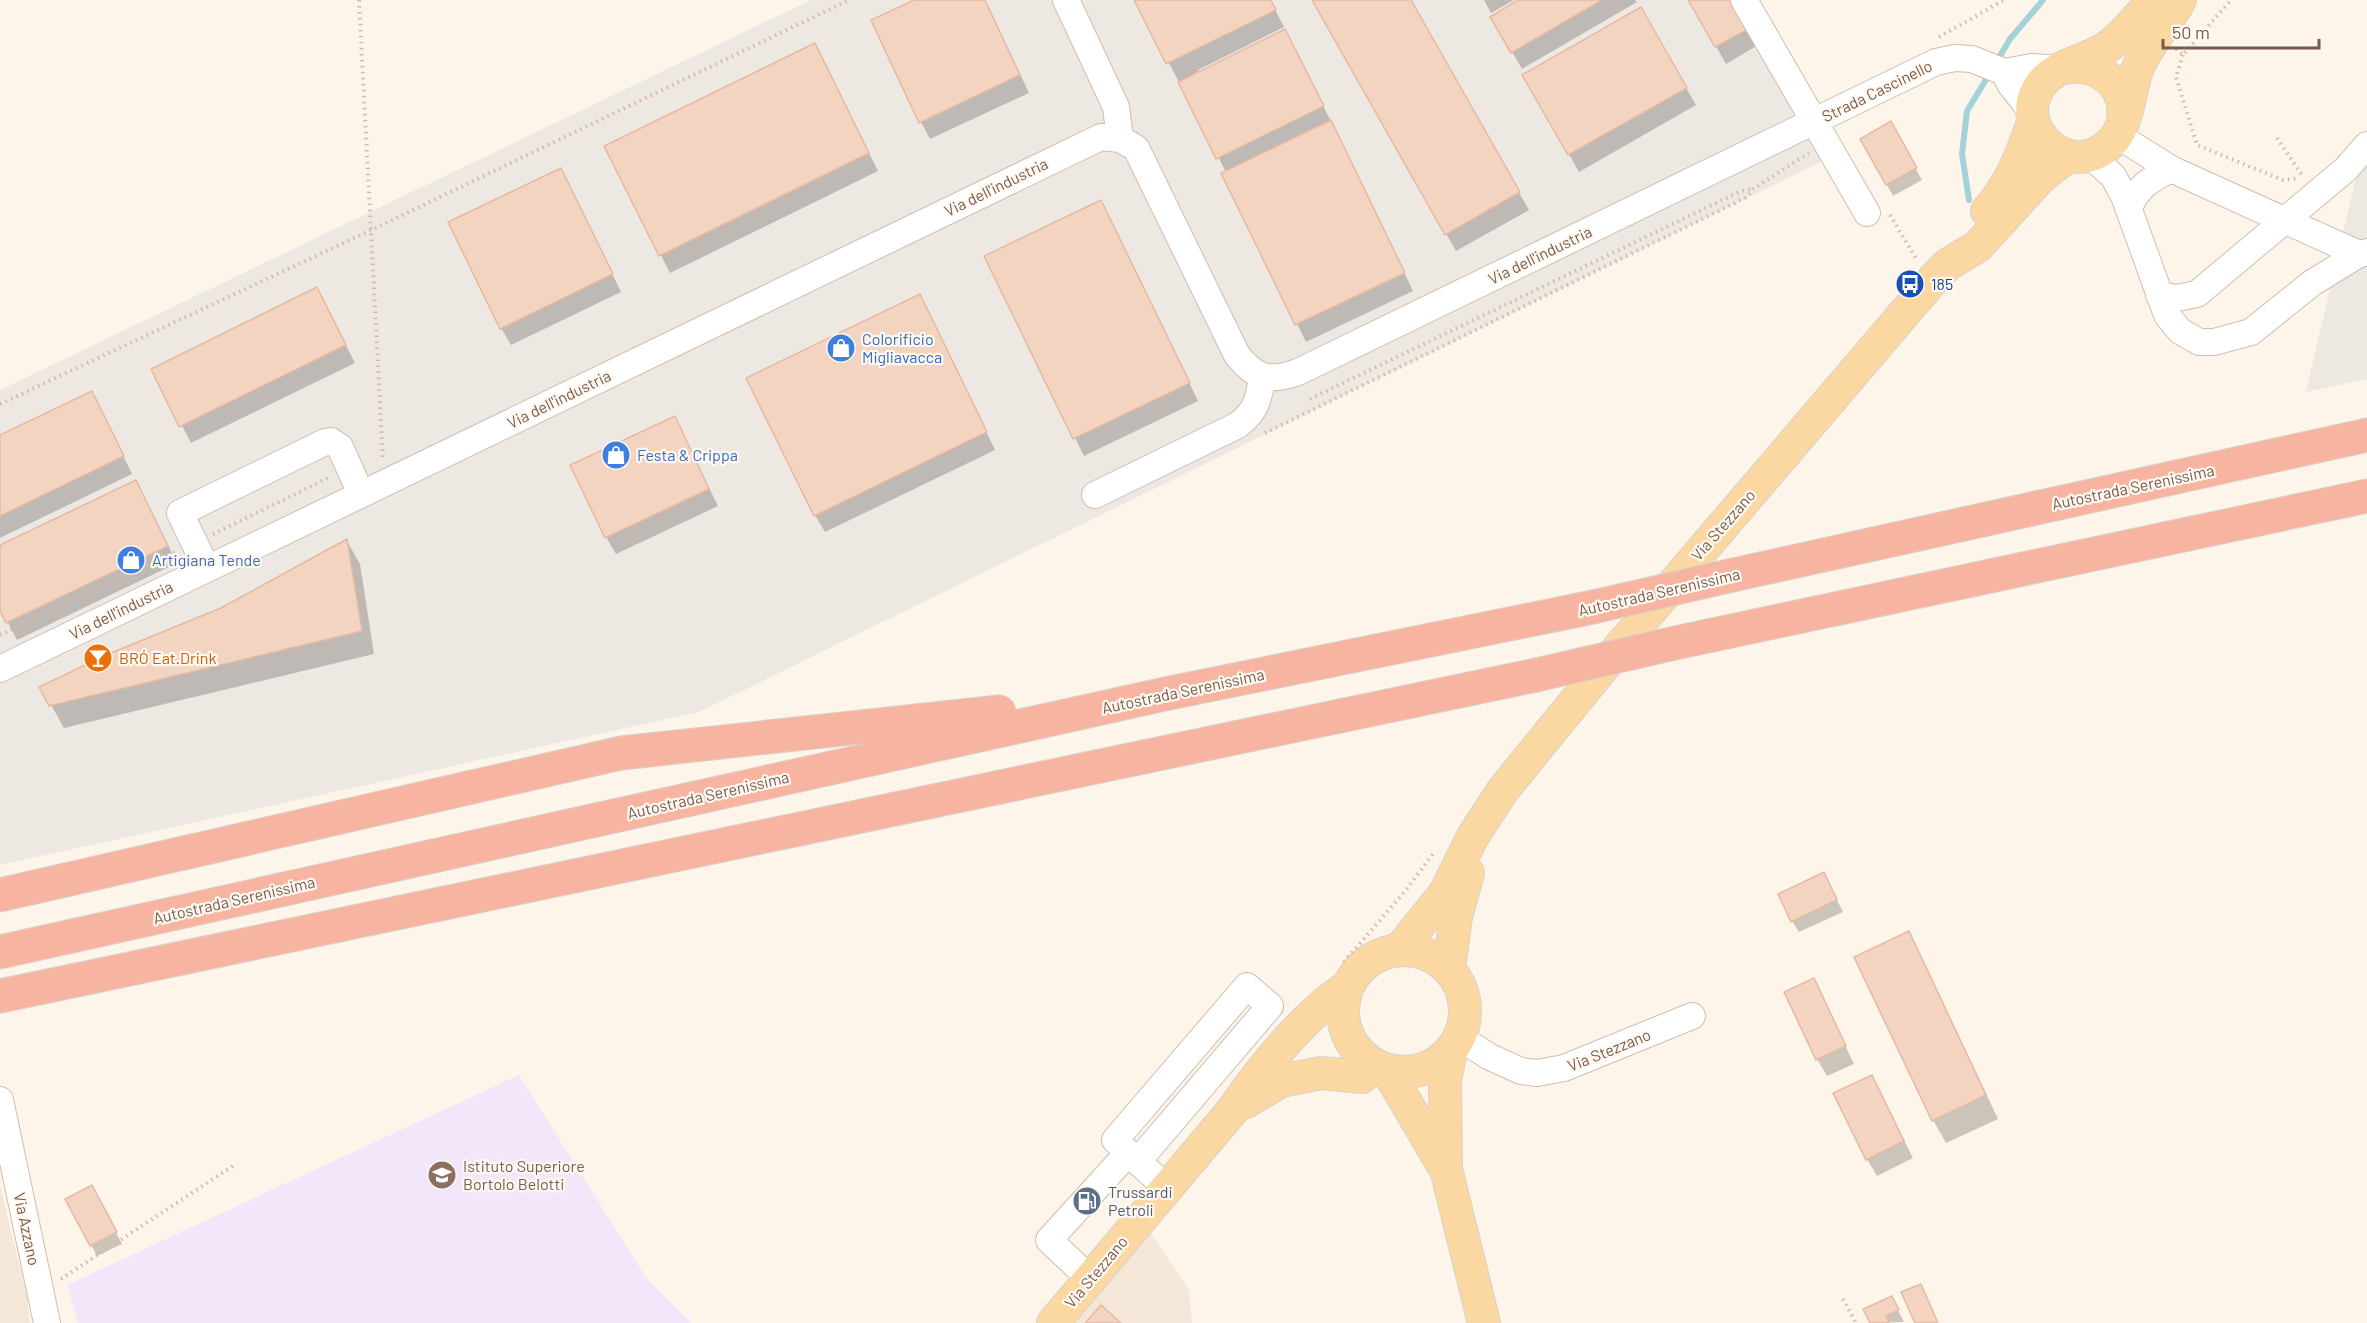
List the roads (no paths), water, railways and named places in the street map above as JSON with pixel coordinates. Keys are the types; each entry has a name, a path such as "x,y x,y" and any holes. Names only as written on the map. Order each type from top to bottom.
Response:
{"highway":[{"name":"Autostrada Serenissima","path":"3,952 1164,694 1593,607 2367,435"},
{"path":"11,994 1536,675 1675,643 2367,496"},
{"path":"0,895 621,753 1164,694"}],"main road":[{"name":"Via Stezzano","path":"1053,1323 1232,1111 1255,1077 1327,1000 1347,987 1368,960 1400,949 1445,893 1473,836 1503,789 1622,644 1939,273 1960,242 2004,192 2020,161 2033,117 2033,100 2043,81 2062,68 2109,46 2154,0"},
{"path":"2120,129 2138,67 2180,0"},
{"path":"2062,68 2085,66 2105,74 2119,91 2123,102 2120,129"},
{"path":"2033,117 2046,144 2056,151 2079,156"},
{"name":"Via Stezzano","path":"1939,273 1978,246 2041,177 2079,156 2105,148 2120,129"},
{"name":"Via Stezzano","path":"1449,968 1456,916 1466,878 1503,789"},
{"path":"1400,949 1426,953 1449,968 1460,984 1465,1002 1465,1020 1445,1080 1446,1169 1484,1323"},
{"path":"1347,987 1343,1009 1346,1030 1357,1050 1380,1067 1446,1169"},
{"name":"Via Stezzano","path":"1232,1111 1281,1081 1321,1074 1362,1077 1380,1067 1410,1072 1422,1070 1433,1065 1455,1045"}],"street":[{"path":"1066,0 1116,107 1120,139 1136,148 1237,356 1247,368 1262,377 1260,392 1252,414 1238,425 1095,495"},
{"name":"Strada Cascinello","path":"1744,0 1820,131 1936,62 1955,58 1972,59 2004,72"},
{"path":"2033,117 2004,72 2032,67 2062,68"},
{"path":"2120,129 2171,169 2363,253"},
{"path":"1820,131 1868,213"},
{"name":"Via dell'industria","path":"1262,377 1284,377 1298,372 1820,131"},
{"name":"Via dell'industria","path":"0,669 1083,144 1101,137 1120,139"},
{"path":"2159,295 2177,298 2197,294 2284,220 2312,185 2346,169 2367,145"},
{"path":"2079,156 2112,176 2129,207 2167,315 2180,331 2199,342 2214,342 2251,332 2313,283 2363,253"},
{"path":"2129,207 2138,190 2171,169"},
{"path":"2313,283 2322,259 2325,238"},
{"path":"207,569 180,513 325,442 331,441 340,447 361,494"},
{"path":"1090,1279 1049,1240 1133,1157 1270,1006 1247,986 1115,1140 1133,1157 1167,1188"},
{"name":"Via Stezzano","path":"1455,1045 1521,1071 1537,1073 1564,1068 1692,1016"},
{"name":"Via Azzano","path":"0,1100 46,1323"}],"waterway":[{"path":"1997,61 2010,39 2043,0"},
{"path":"1969,200 1962,154 1967,111 1990,73"}],"place":[{"name":"185","path":"1910,284"},
{"name":"Colorificio Migliavacca","path":"841,348"},
{"name":"Festa & Crippa","path":"616,455"},
{"name":"Artigiana Tende","path":"131,560"},
{"name":"BRÓ Eat.Drink","path":"98,658"},
{"name":"Istituto Superiore Bortolo Belotti","path":"442,1175"},
{"name":"Trussardi Petroli","path":"1087,1201"}]}
